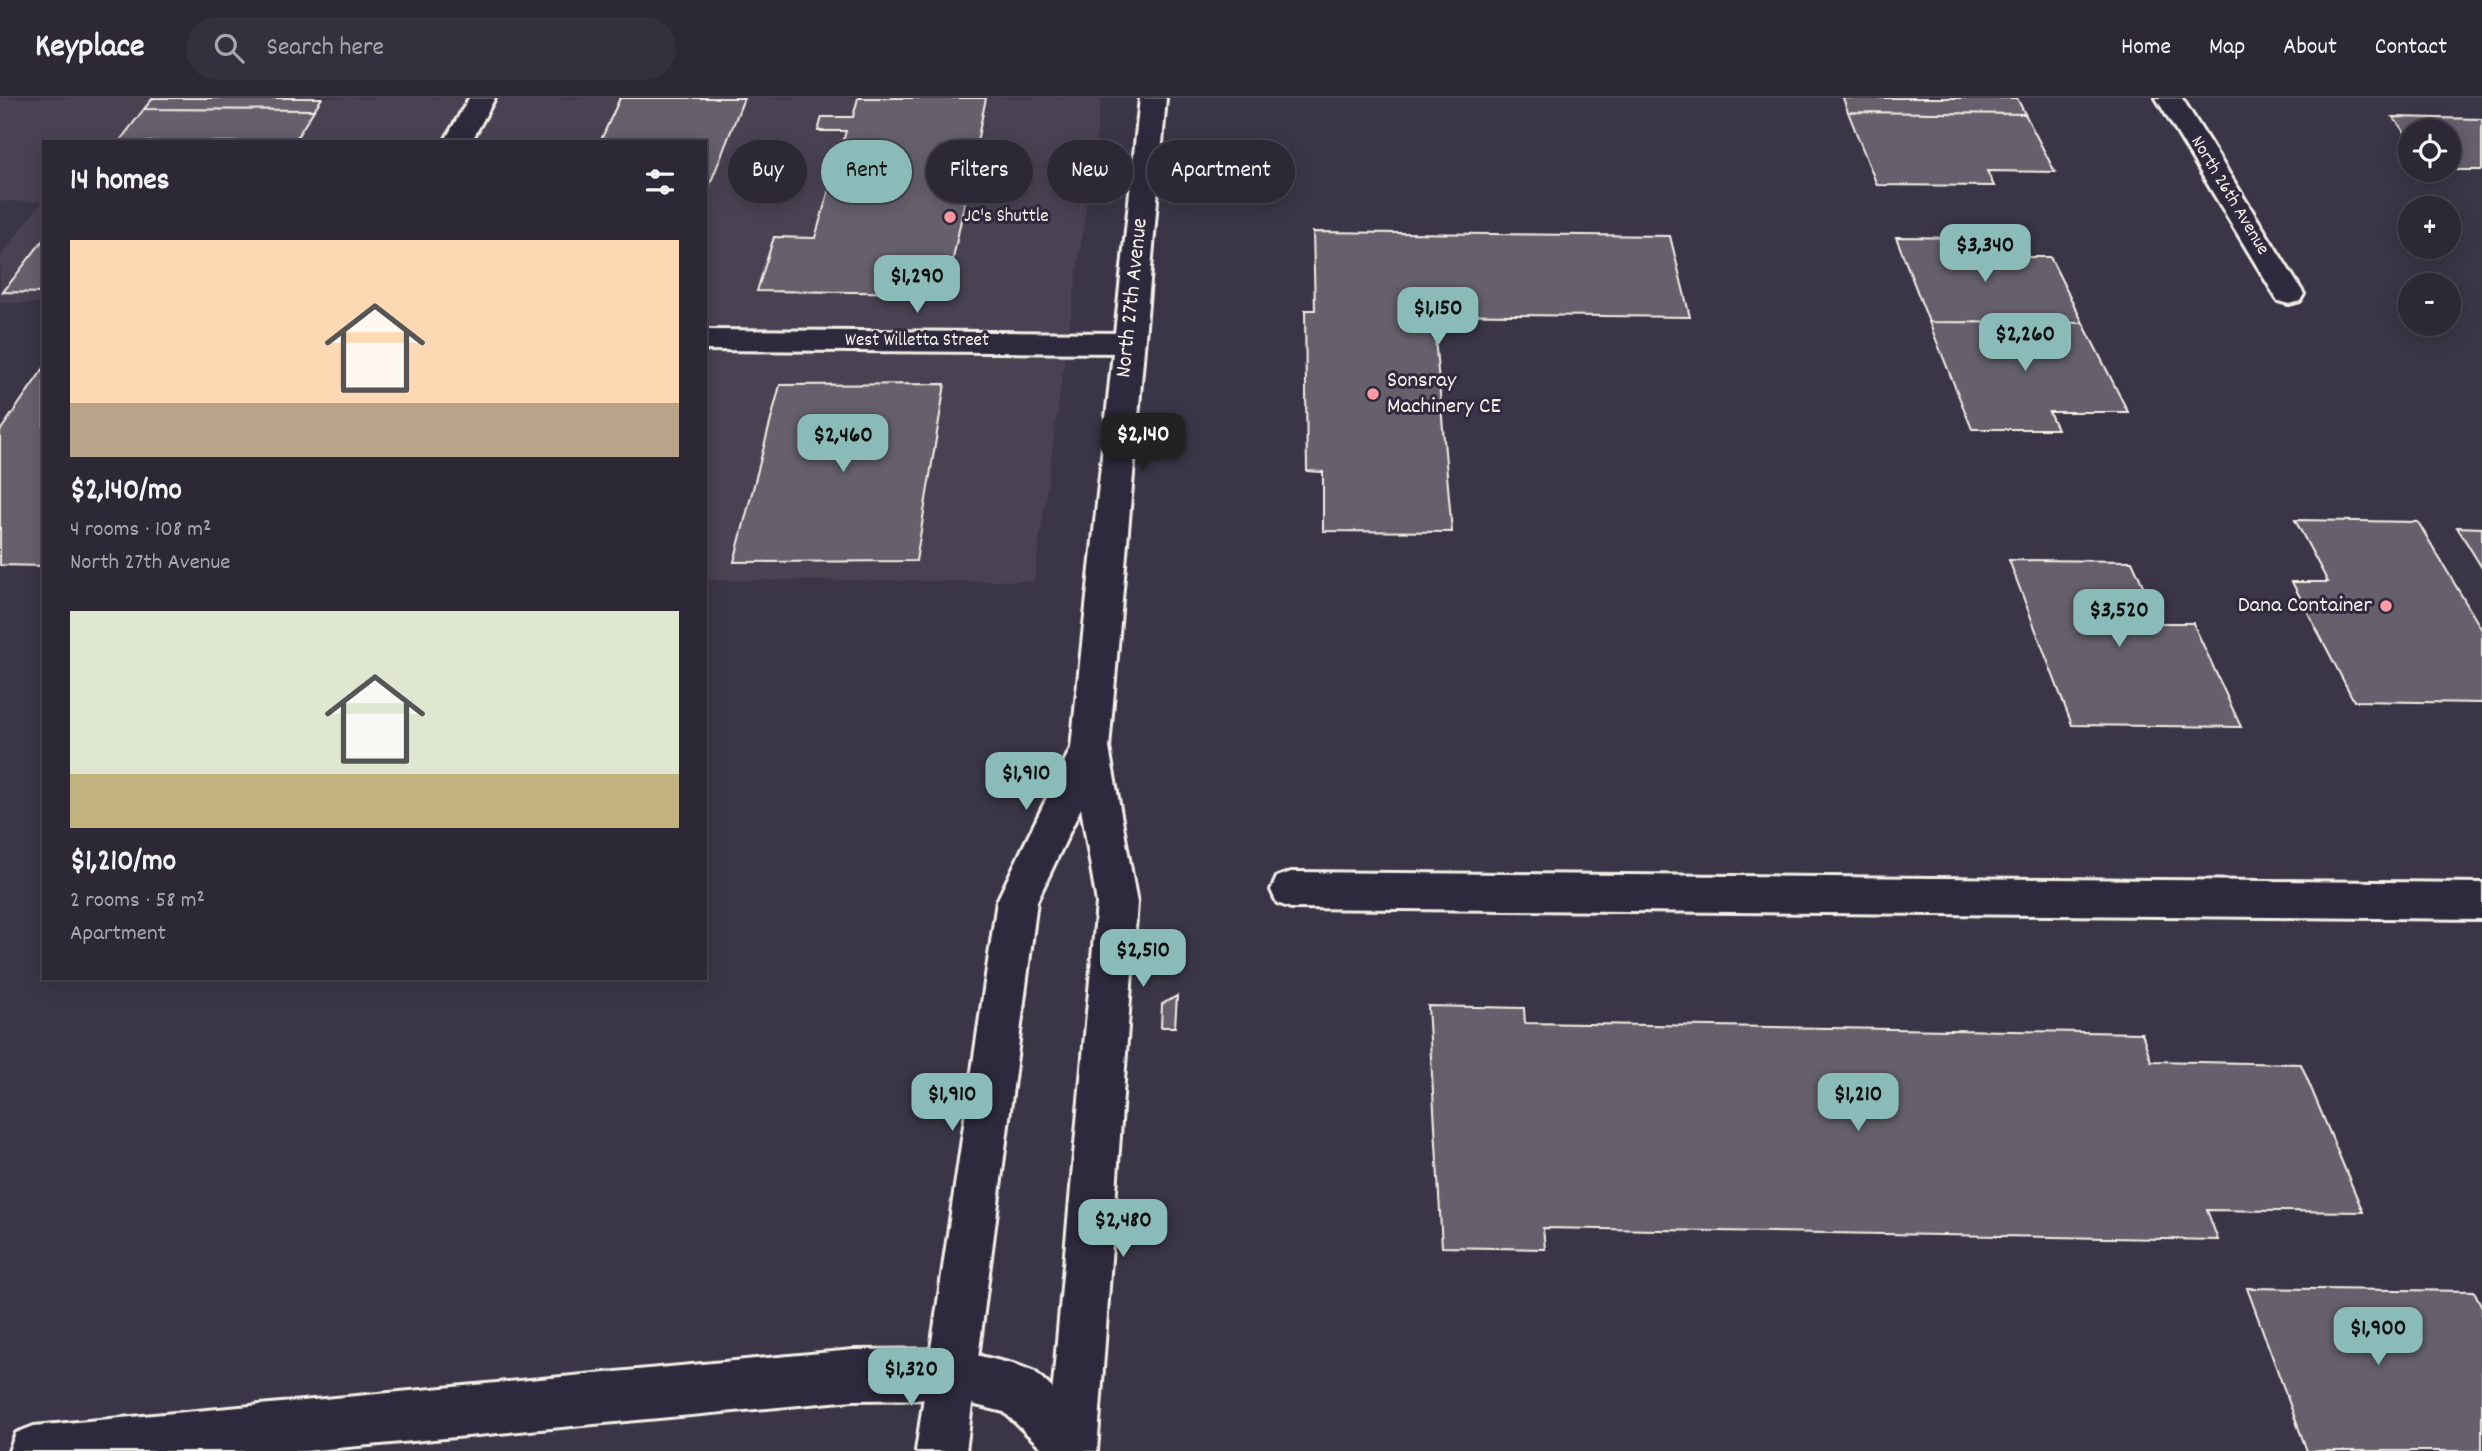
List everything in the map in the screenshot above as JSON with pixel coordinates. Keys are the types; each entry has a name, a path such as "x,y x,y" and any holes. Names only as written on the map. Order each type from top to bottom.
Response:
{"main road":[{"path":"458,140 482,98"},
{"name":"North 27th Avenue","path":"1072,1446 1117,903 1090,748 1153,98"},
{"name":"North 26th Avenue","path":"2169,98 2289,294"},
{"name":"West Willetta Street","path":"707,340 1128,343"},
{"name":"North 27th Avenue","path":"941,1451 1017,901 1090,748"},
{"path":"1291,890 2482,901"},
{"path":"34,1451 853,1375 951,1374 1017,1390 1072,1446"}],"shaded area":[{"path":"0,98 1101,98 1095,140 1047,140 1047,203 1086,203 1034,581 707,580 707,140 42,140 42,202 0,201"},
{"path":"42,202 42,303 0,303 0,257"}],"building":[{"path":"153,98 322,98 314,110 144,109"},
{"path":"620,98 744,98 707,192 707,140 601,140"},
{"path":"858,98 986,98 977,140 926,140 926,203 964,203 946,293 757,291 774,237 815,238 825,203 912,203 912,140 843,140 846,131 818,131 822,117 853,117"},
{"path":"1843,98 2017,98 2025,114 1848,112"},
{"path":"144,109 314,110 295,140 121,140"},
{"path":"1848,112 2025,114 2055,172 1987,171 1994,186 1877,185"},
{"path":"2393,117 2482,119 2482,170 2461,170 2461,119 2398,119 2398,123"},
{"name":"Sonsray Machinery CE","path":"1313,232 1670,236 1690,317 1433,314 1452,532 1323,531 1323,472 1307,471 1305,310 1315,310"},
{"path":"1896,237 1977,238 1986,257 2050,257 2083,323 1929,322"},
{"path":"42,242 42,293 3,292"},
{"path":"1929,322 2083,323 2128,412 2049,412 2057,429 1972,429"},
{"path":"42,371 42,566 0,565 0,431"},
{"path":"945,384 916,561 734,562 780,385"},
{"name":"Dana Container","path":"2295,520 2418,522 2482,630 2482,703 2354,701 2292,582 2328,582"},
{"path":"2457,527 2482,528 2482,568"},
{"path":"2009,560 2132,561 2160,623 2193,623 2241,727 2072,725"},
{"path":"1177,996 1175,1027 1161,1027 1162,1004"},
{"path":"1428,1006 1524,1008 1525,1023 2142,1033 2151,1061 2301,1064 2363,1212 2207,1210 2218,1240 1543,1228 1545,1249 1442,1247"},
{"path":"2247,1288 2474,1291 2482,1307 2482,1451 2307,1451"}],"place":[{"name":"JC's Shuttle","path":"950,217"},
{"name":"Sonsray Machinery CE","path":"1373,394"},
{"name":"Dana Container","path":"2386,606"}]}
